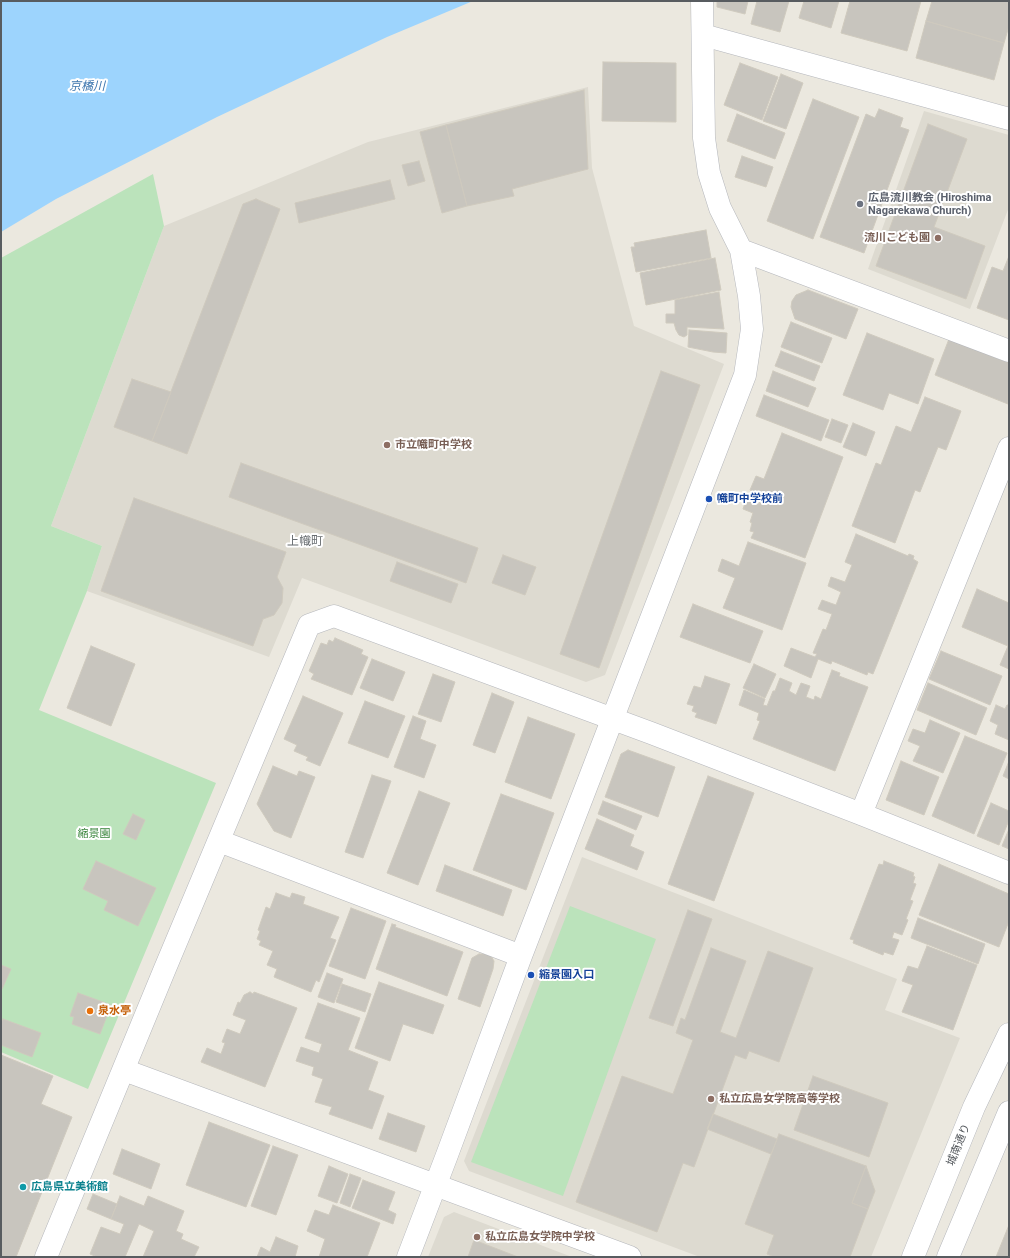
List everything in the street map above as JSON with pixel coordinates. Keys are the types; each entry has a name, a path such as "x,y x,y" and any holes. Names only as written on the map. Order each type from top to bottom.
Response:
{"street":[{"path":"408,1257 436,1186 521,956 744,375 752,330 749,296 741,250 720,208 709,173 704,138 702,1"},
{"path":"703,35 1009,119"},
{"path":"741,250 1009,351"},
{"path":"861,814 1009,448"},
{"path":"46,1257 309,625 334,616 613,719 861,814 1009,874"},
{"path":"220,841 521,956"},
{"name":"城南通り","path":"913,1257 974,1107 1009,1034"},
{"path":"124,1070 630,1257"},
{"path":"948,1257 1009,1112"}],"shaded area":[{"name":"市立幟町中学校","path":"588,87 592,168 634,326 724,364 605,675 586,682 302,578 269,657 87,591 102,546 51,526 164,226 368,142"},
{"name":"流川こども園","path":"924,111 1009,135 1009,207 970,309 868,269"},
{"name":"私立広島女学院高等学校","path":"582,857 897,979 885,1010 960,1038 871,1257 700,1257 469,1171 464,1161"},
{"name":"私立広島女学院中学校","path":"454,1212 572,1257 428,1257 444,1217"}],"green space":[{"name":"縮景園","path":"153,174 164,226 51,526 102,546 87,591 39,710 216,783 88,1089 1,1052 1,258"},
{"path":"570,906 656,939 563,1196 471,1162"}],"water":[{"name":"京橋川","path":"1,1 473,1 387,37 217,117 56,199 1,232"}],"building":[{"path":"717,1 748,1 745,14 717,7"},
{"path":"757,1 789,1 780,32 751,24"},
{"path":"804,1 839,1 831,28 799,18"},
{"path":"850,1 921,1 907,51 841,33"},
{"path":"932,1 1009,1 1009,26 1004,43 926,21"},
{"path":"926,21 1004,43 994,80 916,58"},
{"path":"603,62 676,63 676,122 602,121"},
{"path":"740,63 778,77 762,120 724,105"},
{"path":"781,74 803,83 786,129 763,121"},
{"path":"584,90 588,169 512,189 514,196 467,206 446,125"},
{"path":"813,99 859,117 813,239 767,221"},
{"path":"879,109 903,118 900,127 909,130 864,253 820,237 866,114 875,118"},
{"path":"737,114 785,133 775,159 727,141"},
{"path":"928,124 967,139 934,227 985,246 966,299 876,266"},
{"path":"446,125 467,206 442,213 420,132"},
{"path":"742,156 773,167 766,187 735,177"},
{"path":"419,161 425,181 408,186 402,165"},
{"path":"390,180 395,199 299,223 295,203"},
{"path":"256,199 280,209 187,454 152,441 243,204"},
{"path":"706,230 711,258 636,272 631,247 635,247 634,243"},
{"path":"1009,256 1009,320 977,308 992,267 1003,271"},
{"path":"715,258 721,290 646,305 640,273"},
{"path":"808,290 858,309 846,339 795,319 791,307 792,301 796,295"},
{"path":"719,292 724,329 687,327 687,335 684,337 679,335 674,323 666,323 666,314 675,314 675,300"},
{"path":"791,322 832,338 822,363 781,347"},
{"path":"689,330 727,333 726,353 688,347"},
{"path":"867,333 934,359 918,404 889,393 883,410 843,395"},
{"path":"949,339 1009,363 1008,404 935,375"},
{"path":"781,351 820,366 814,381 775,366"},
{"path":"661,371 700,385 599,668 560,654"},
{"path":"773,371 816,388 808,407 766,391"},
{"path":"132,379 171,392 152,441 114,427"},
{"path":"764,395 829,420 821,441 756,416"},
{"path":"925,397 961,411 946,450 938,447 920,492 915,490 895,543 852,526 876,463 881,465 896,426 911,432"},
{"path":"832,419 848,425 841,443 825,437"},
{"path":"853,423 875,432 866,456 843,447"},
{"path":"782,433 843,457 805,558 751,538 754,532 750,531 752,523 750,522 753,513 743,509 746,500 759,504 762,495 750,490 756,476 764,479"},
{"path":"241,463 478,548 466,583 229,497"},
{"path":"134,498 286,552 277,577 283,588 282,603 274,615 263,619 253,646 101,591"},
{"path":"856,534 908,556 909,554 914,556 913,559 918,562 873,674 868,672 867,675 832,661 831,664 818,659 811,678 784,666 791,648 815,657 817,654 813,653 823,629 826,630 832,614 818,609 822,600 836,605 841,592 828,586 831,577 845,582 852,565 845,562"},
{"path":"748,542 806,563 782,630 723,608 735,578 718,571 722,559 739,566"},
{"path":"503,555 536,567 525,595 492,583"},
{"path":"397,562 458,584 451,603 390,581"},
{"path":"977,589 1009,603 1009,669 1000,665 1008,646 962,627"},
{"path":"693,604 763,631 750,663 680,637"},
{"path":"335,638 363,650 361,654 368,657 352,695 311,679 314,674 309,671 321,643 327,645 329,640 333,642"},
{"path":"91,646 135,664 111,726 67,708"},
{"path":"941,651 1002,676 990,705 929,679"},
{"path":"372,659 405,672 393,701 360,688"},
{"path":"754,664 776,674 765,698 743,688"},
{"path":"832,670 840,673 839,676 868,687 835,771 753,739 760,721 757,720 759,713 739,705 744,690 765,699 763,705 767,706 780,678 792,683 789,691 796,695 801,683 810,686 806,697 814,700 815,696 821,699"},
{"path":"433,674 455,682 441,722 418,714"},
{"path":"705,676 730,684 716,724 695,717 697,713 692,711 694,706 687,704 694,686 701,688"},
{"path":"928,683 987,708 976,735 917,710"},
{"path":"492,693 514,702 495,753 473,745"},
{"path":"303,696 343,713 320,766 306,760 308,757 294,751 297,745 284,739"},
{"path":"365,701 405,716 388,758 348,743"},
{"path":"996,705 1005,709 1007,705 1009,705 1009,740 995,734 998,725 990,721"},
{"path":"413,716 426,721 420,739 436,745 424,778 394,767"},
{"path":"528,717 575,734 551,799 505,782"},
{"path":"930,720 960,733 943,773 913,761 920,746 908,741 913,729 925,733"},
{"path":"965,736 1007,753 974,834 932,816"},
{"path":"628,750 675,767 658,817 605,797 621,754"},
{"path":"901,761 939,777 924,815 886,800"},
{"path":"1009,761 1009,779 1003,776"},
{"path":"273,766 297,776 299,771 315,777 291,838 274,831 257,804"},
{"path":"372,775 391,781 363,858 345,852"},
{"path":"708,776 754,793 714,901 668,884"},
{"path":"419,791 450,803 418,885 387,873"},
{"path":"501,794 554,813 526,890 473,870"},
{"path":"603,801 642,816 636,830 598,814"},
{"path":"991,803 1009,811 1009,820 999,845 977,836"},
{"path":"133,814 145,820 136,840 123,834"},
{"path":"597,819 634,835 630,846 644,852 637,870 585,849"},
{"path":"1009,829 1009,849 1002,846"},
{"path":"96,861 156,888 138,926 104,910 108,901 83,889"},
{"path":"884,861 914,873 913,876 915,877 913,883 916,884 910,900 913,901 906,919 908,920 902,935 894,932 892,938 899,940 893,955 884,952 883,955 853,943 854,940 850,939 879,864 883,865"},
{"path":"939,864 1009,894 1009,921 999,947 919,915"},
{"path":"445,865 512,890 503,916 436,891"},
{"path":"276,893 290,898 292,893 305,897 303,904 339,917 330,938 336,940 319,982 316,980 311,992 274,977 277,969 267,965 273,951 259,945 261,941 257,939 260,931 258,930 266,907 270,909"},
{"path":"351,908 386,921 365,979 329,966"},
{"path":"688,910 712,919 673,1026 649,1018"},
{"path":"918,918 985,944 978,964 911,938"},
{"path":"392,924 396,925 395,927 463,952 447,996 376,969"},
{"path":"927,946 977,965 953,1030 902,1012 913,985 902,981 908,966 918,969"},
{"path":"711,948 746,961 720,1032 736,1038 768,951 813,968 779,1062 749,1051 746,1059 735,1055 694,1167 683,1163 657,1232 576,1202 622,1076 673,1094 693,1040 676,1033 681,1018 685,1020"},
{"path":"479,954 491,956 494,961 493,969 480,1007 458,999 472,958"},
{"path":"1,965 11,969 2,989 1,989"},
{"path":"327,973 343,979 334,1003 318,997"},
{"path":"379,982 444,1005 433,1034 403,1024 390,1061 355,1048"},
{"path":"342,984 371,994 365,1012 336,1002"},
{"path":"250,992 253,994 254,992 297,1008 265,1087 201,1062 207,1048 221,1054 225,1043 222,1042 227,1029 240,1034 246,1020 233,1015 238,1002 240,1003 244,995"},
{"name":"泉水亭","path":"78,993 111,1005 100,1034 72,1024 74,1017 70,1016"},
{"path":"318,1003 360,1018 348,1050 378,1062 368,1090 384,1096 372,1129 329,1114 332,1107 315,1102 323,1079 312,1075 314,1067 296,1061 301,1047 319,1053 322,1044 305,1038"},
{"path":"3,1019 41,1033 32,1057 1,1045 1,1023"},
{"name":"広島県立美術館","path":"1,1055 53,1076 41,1104 72,1117 16,1257 1,1257"},
{"path":"813,1076 888,1103 869,1157 794,1130"},
{"path":"388,1113 425,1126 416,1152 379,1139"},
{"path":"713,1114 777,1139 771,1154 707,1129"},
{"path":"209,1122 270,1145 246,1207 186,1185"},
{"path":"779,1134 866,1166 852,1203 868,1209 850,1257 774,1257 767,1254 774,1235 745,1224"},
{"path":"273,1146 298,1155 276,1215 251,1206"},
{"path":"122,1149 160,1164 151,1189 113,1174"},
{"path":"329,1166 348,1174 337,1203 318,1196"},
{"path":"866,1166 875,1191 868,1209 852,1203"},
{"path":"350,1174 361,1178 350,1207 340,1203"},
{"path":"363,1180 395,1192 388,1210 396,1214 393,1224 352,1208"},
{"path":"93,1194 117,1204 111,1219 87,1209"},
{"path":"120,1196 144,1206 148,1196 184,1211 176,1231 183,1234 181,1239 199,1247 194,1257 143,1257 154,1231 139,1224 125,1257 97,1257 90,1254 101,1227 120,1234 124,1224 111,1219"},
{"path":"333,1205 380,1223 367,1257 319,1257 325,1239 307,1231 315,1210 329,1215"},
{"path":"1009,1225 1009,1257 996,1257"},
{"path":"276,1237 298,1246 295,1257 257,1257 261,1247 270,1252"},
{"path":"474,1240 518,1257 468,1257"}],"place":[{"name":"広島流川教会 (Hiroshima Nagarekawa Church)","path":"860,204"},
{"name":"流川こども園","path":"938,238"},
{"name":"市立幟町中学校","path":"387,445"},
{"name":"幟町中学校前","path":"709,499"},
{"name":"縮景園入口","path":"531,975"},
{"name":"泉水亭","path":"90,1011"},
{"name":"私立広島女学院高等学校","path":"711,1099"},
{"name":"広島県立美術館","path":"23,1187"},
{"name":"私立広島女学院中学校","path":"477,1237"}],"district":[{"name":"上幟町","path":"305,542"}]}
